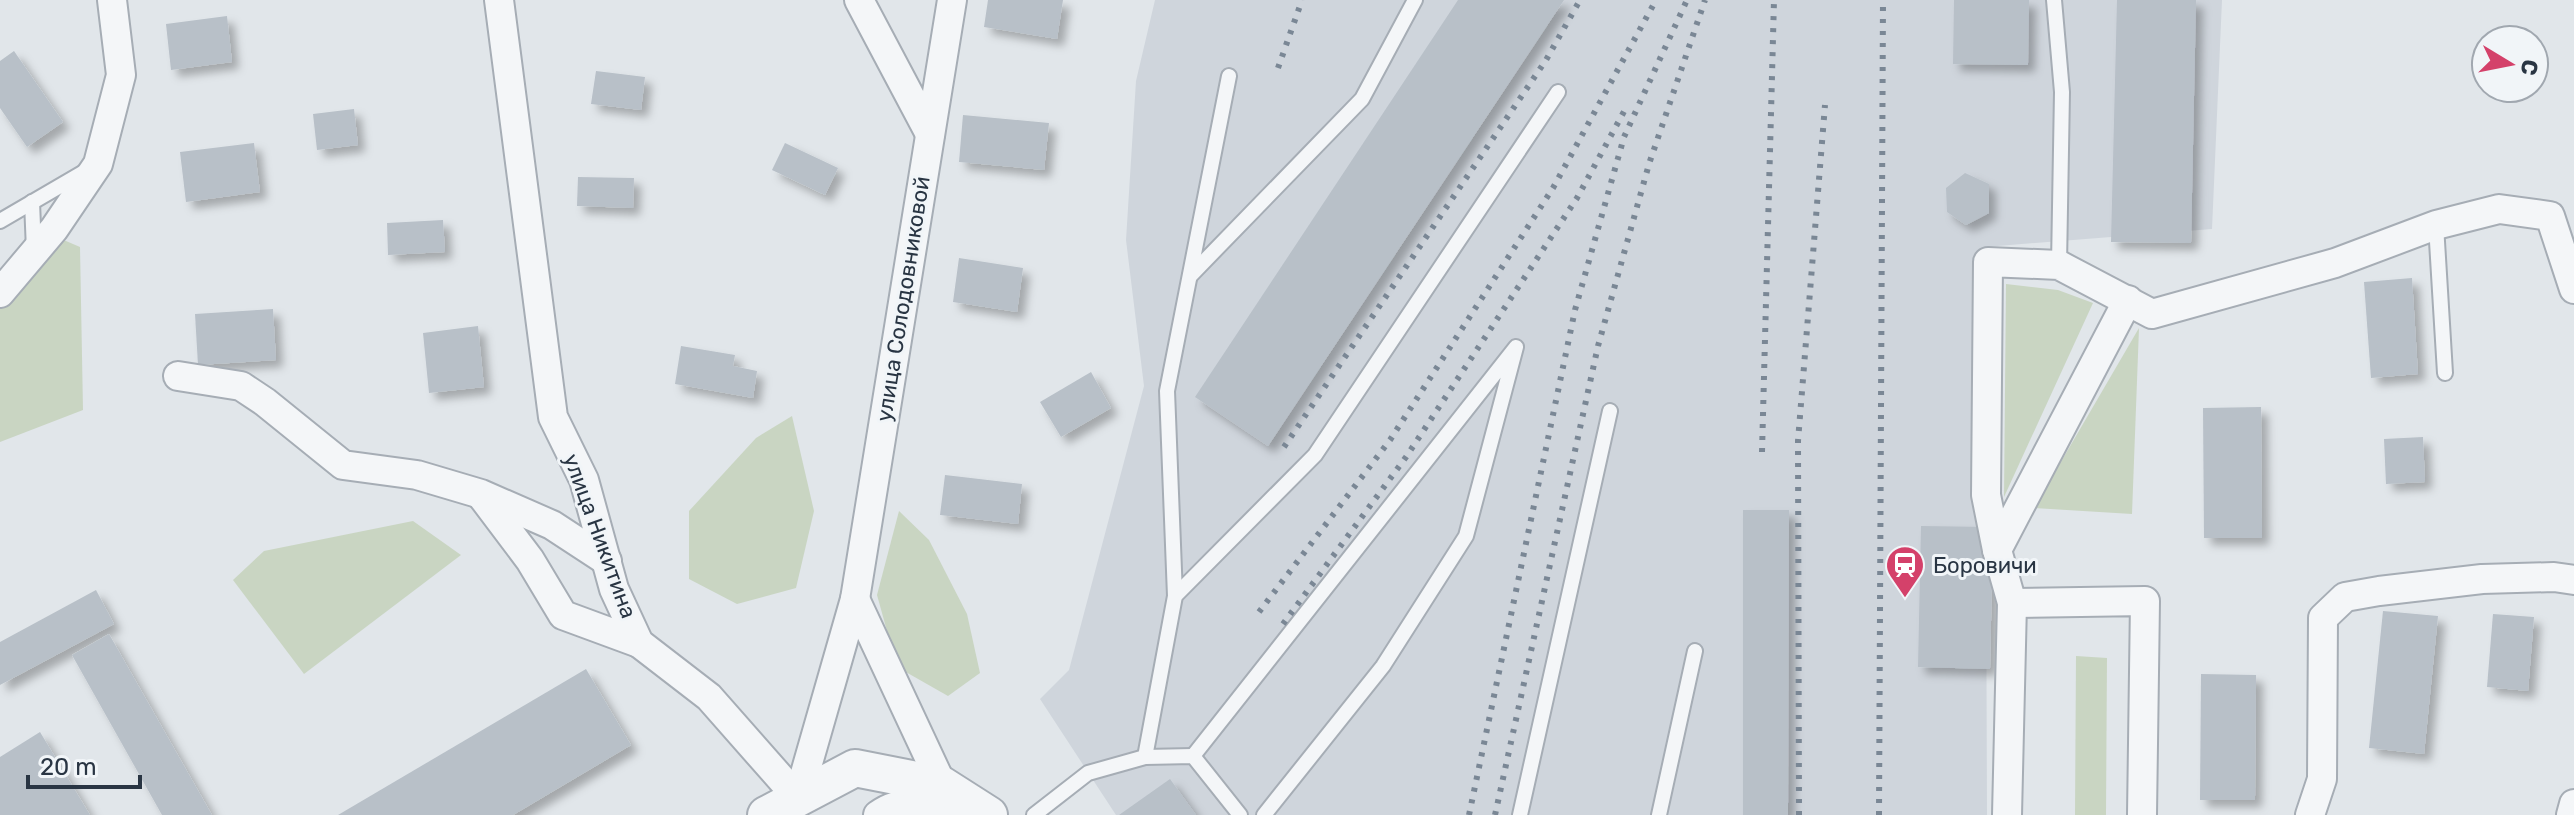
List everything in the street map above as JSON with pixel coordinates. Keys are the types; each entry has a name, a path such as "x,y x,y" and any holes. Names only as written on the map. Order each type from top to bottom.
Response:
{"street":[{"path":"0,293 54,229 98,164 121,75 112,0"},
{"name":"улица Никитина","path":"499,0 553,417 584,480 614,589 639,643 709,697 802,806"},
{"path":"859,0 930,134"},
{"name":"улица Солодовниковой","path":"802,806 855,599 952,0"},
{"path":"2007,815 2012,603 1986,495 1988,262 2059,265 2152,314 2335,263 2436,225 2499,209 2550,216 2574,289"},
{"path":"1997,550 2128,300"},
{"path":"178,376 241,386 343,465 417,475 481,494 552,525 607,561"},
{"path":"481,494 530,560 563,615 639,643"},
{"path":"2310,815 2322,779 2323,618 2345,597 2482,579 2554,577 2574,580"},
{"path":"855,599 942,785"},
{"path":"2012,603 2145,601 2142,815"},
{"path":"766,815 802,806 855,768 942,785 989,815"},
{"path":"878,815 908,802 947,807 970,815"},
{"path":"2571,815 2574,804"}],"lane":[{"path":"1189,277 1362,99 1415,0"},
{"path":"2054,0 2062,92 2059,265"},
{"path":"1145,757 1175,596 1167,391 1229,76"},
{"path":"1175,596 1315,455 1558,92"},
{"path":"0,221 98,164"},
{"path":"32,202 34,254"},
{"path":"2436,225 2445,373"},
{"path":"1193,756 1516,347 1466,536 1383,666 1264,815"},
{"path":"1520,815 1610,411"},
{"path":"1659,815 1695,651"},
{"path":"1034,815 1088,773 1145,757 1193,756"},
{"path":"1193,756 1240,815"}],"shaded area":[{"path":"1155,0 2222,0 2212,229 1985,247 1987,815 1116,815 1040,699 1069,670 1144,386 1126,240 1136,81"}],"green space":[{"path":"59,238 80,247 83,410 0,442 0,305"},
{"path":"2006,284 2058,290 2093,303 2004,497"},
{"path":"2139,328 2132,514 2034,508"},
{"path":"792,416 814,511 796,588 737,604 689,579 689,511 756,438"},
{"path":"899,511 929,540 967,614 980,673 948,696 897,667 877,595"},
{"path":"413,521 461,555 304,674 233,580 264,551"},
{"path":"2076,656 2107,658 2106,815 2075,815"}],"building":[{"path":"988,0 1063,0 1057,39 984,27"},
{"path":"1458,0 1564,0 1268,446 1195,397"},
{"path":"1954,0 2029,0 2028,65 1953,64"},
{"path":"2117,0 2196,0 2191,243 2111,242"},
{"path":"227,16 232,62 171,70 166,24"},
{"path":"14,51 63,122 27,147 0,108 0,61"},
{"path":"596,71 645,77 641,110 591,104"},
{"path":"354,109 358,145 317,150 313,114"},
{"path":"963,115 1049,123 1044,170 959,162"},
{"path":"254,143 260,192 186,202 180,152"},
{"path":"785,143 838,168 825,195 772,170"},
{"path":"1965,173 1989,184 1989,213 1966,225 1947,212 1946,188"},
{"path":"578,177 634,178 633,208 577,206"},
{"path":"443,220 445,252 388,255 387,223"},
{"path":"959,258 1023,268 1017,312 953,302"},
{"path":"2412,278 2418,374 2371,378 2364,282"},
{"path":"273,309 276,360 198,365 195,314"},
{"path":"478,326 484,387 429,393 423,333"},
{"path":"681,346 735,355 733,366 757,371 753,398 675,384"},
{"path":"1091,372 1111,408 1061,437 1040,402"},
{"path":"2261,407 2262,538 2204,538 2203,408"},
{"path":"2423,437 2425,482 2386,484 2384,439"},
{"path":"945,475 1022,484 1018,524 940,515"},
{"path":"1743,510 1789,510 1788,815 1743,815"},
{"path":"1921,526 1993,527 1990,669 1918,667"},
{"path":"96,590 114,624 0,685 0,642"},
{"path":"2383,611 2438,616 2424,754 2369,748"},
{"path":"2493,614 2534,617 2528,691 2487,687"},
{"path":"109,634 212,815 162,815 72,655"},
{"path":"586,669 631,745 513,815 338,815"},
{"path":"2201,674 2256,675 2255,800 2200,800"},
{"path":"40,732 90,815 0,815 0,757"},
{"path":"1170,779 1196,815 1119,815"}],"railway":[{"path":"1278,68 1302,0"},
{"path":"1284,447 1546,60 1580,0"},
{"path":"1259,612 1390,440 1553,188 1656,0"},
{"path":"1469,815 1575,310 1624,137 1687,0"},
{"path":"1495,815 1598,346 1649,164 1705,0"},
{"path":"1762,452 1774,0"},
{"path":"1879,815 1883,0"},
{"path":"1799,815 1798,441 1825,105"},
{"path":"1283,624 1406,457 1577,198 1627,106"}],"place":[{"name":"Боровичи","path":"1905,599"}]}
